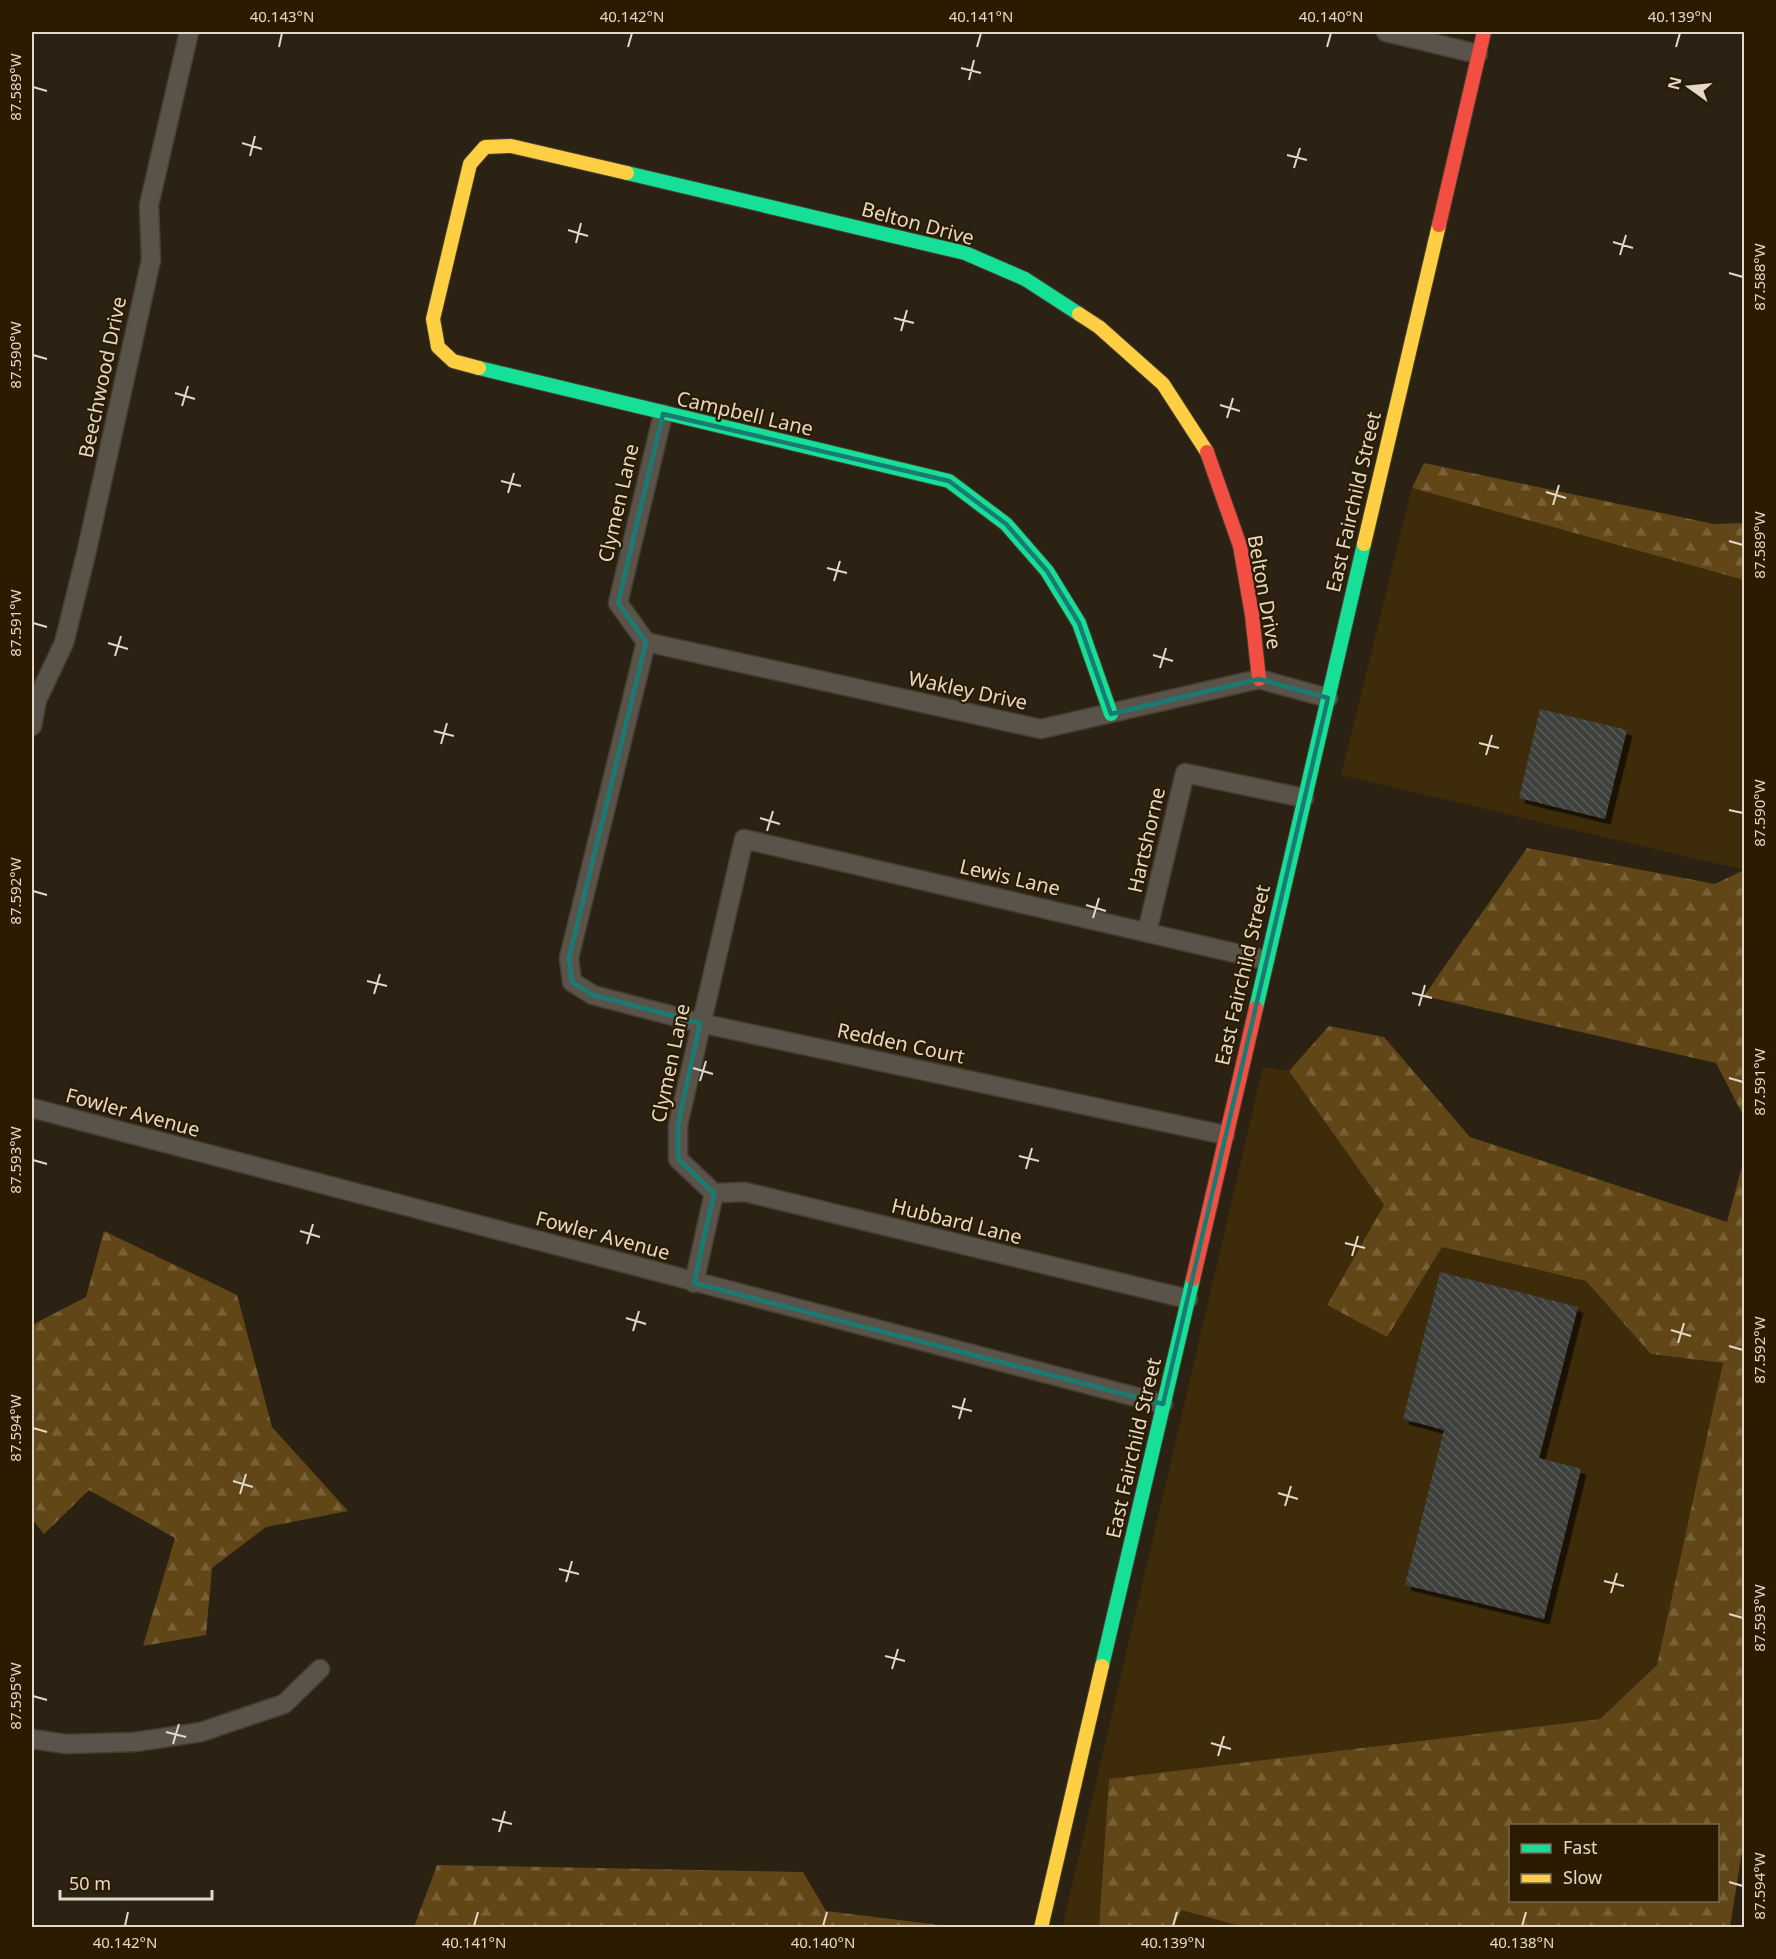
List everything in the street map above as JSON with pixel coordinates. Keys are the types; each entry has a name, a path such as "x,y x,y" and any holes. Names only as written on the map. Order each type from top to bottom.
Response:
{"street":[{"name":"Beechwood Drive","path":"32,726 37,700 64,643 86,554 151,260 149,205 189,32"},
{"path":"1386,32 1478,54"},
{"name":"East Fairchild Street","path":"1041,1928 1265,960 1484,32"},
{"name":"Belton Drive","path":"470,164 485,147 511,146 964,253 1025,279 1099,327 1163,384 1210,457 1240,546 1252,615 1258,679"},
{"name":"Campbell Lane","path":"470,164 433,319 438,346 453,361 663,414 949,481 1006,524 1047,571 1079,623 1111,714"},
{"name":"Clymen Lane","path":"646,642 618,603 663,414"},
{"name":"Wakley Drive","path":"646,642 1041,729 1258,679 1328,698"},
{"name":"Redden Court","path":"646,642 568,958 572,982 593,995 700,1023 1225,1135"},
{"name":"Hartshorne","path":"1148,932 1185,772 1304,798"},
{"name":"Clymen Lane","path":"714,1193 678,1159 678,1125 744,839"},
{"name":"Lewis Lane","path":"744,839 1265,960"},
{"name":"Fowler Avenue","path":"32,1108 1163,1404"},
{"name":"Hubbard Lane","path":"714,1193 745,1192 1188,1299"},
{"path":"694,1283 714,1193"},
{"path":"32,1739 66,1744 135,1742 201,1732 284,1704 320,1669"}],"highlighted area":[{"path":"663,414 949,481 1006,524 1047,571 1079,623 1111,714 1259,679 1328,698 1163,1404 694,1283 714,1193 678,1159 678,1125 700,1023 593,995 572,982 569,958 646,642 618,603"}],"shaded area":[{"path":"1412,488 1744,580 1744,870 1341,775"},
{"path":"1263,1067 1289,1071 1384,1205 1327,1305 1387,1336 1442,1246 1587,1281 1651,1354 1724,1363 1657,1665 1600,1719 1109,1779 1099,1927 1062,1928"},
{"path":"1181,1910 1248,1927 1174,1928"}],"green space":[{"path":"1424,463 1714,524 1744,523 1744,580 1412,488"},
{"path":"1527,848 1715,884 1744,870 1744,1117 1716,1063 1424,996"},
{"path":"1329,1026 1384,1037 1470,1137 1727,1222 1744,1159 1744,1839 1730,1927 1248,1928 1181,1910 1174,1927 1099,1927 1109,1779 1600,1719 1657,1665 1723,1363 1651,1354 1586,1281 1442,1247 1387,1337 1327,1305 1384,1205 1289,1071"},
{"path":"104,1231 237,1295 272,1427 348,1511 266,1527 212,1568 206,1635 143,1646 175,1538 89,1490 44,1534 32,1519 32,1325 86,1297"},
{"path":"437,1865 803,1872 826,1911 956,1927 414,1927"}],"building":[{"path":"1540,709 1627,730 1605,819 1519,798"},
{"path":"1440,1272 1578,1307 1539,1458 1581,1469 1544,1619 1405,1585 1444,1430 1403,1419"}],"traffic: fast":[{"path":"627,173 965,253 1025,279 1079,314"},
{"path":"479,368 949,481 1006,524 1047,571 1079,623 1111,714"},
{"path":"1256,1008 1364,544"},
{"path":"1102,1666 1193,1279"}],"traffic: slow":[{"path":"479,368 453,361 438,347 433,319 470,164 485,147 511,146 627,173"},
{"path":"1364,544 1439,225"},
{"path":"1079,314 1099,327 1163,384 1207,452"},
{"path":"1041,1928 1102,1666"}],"traffic: jam":[{"path":"1439,225 1484,32"},
{"path":"1207,452 1240,546 1252,615 1259,679"},
{"path":"1193,1279 1256,1008"}]}
